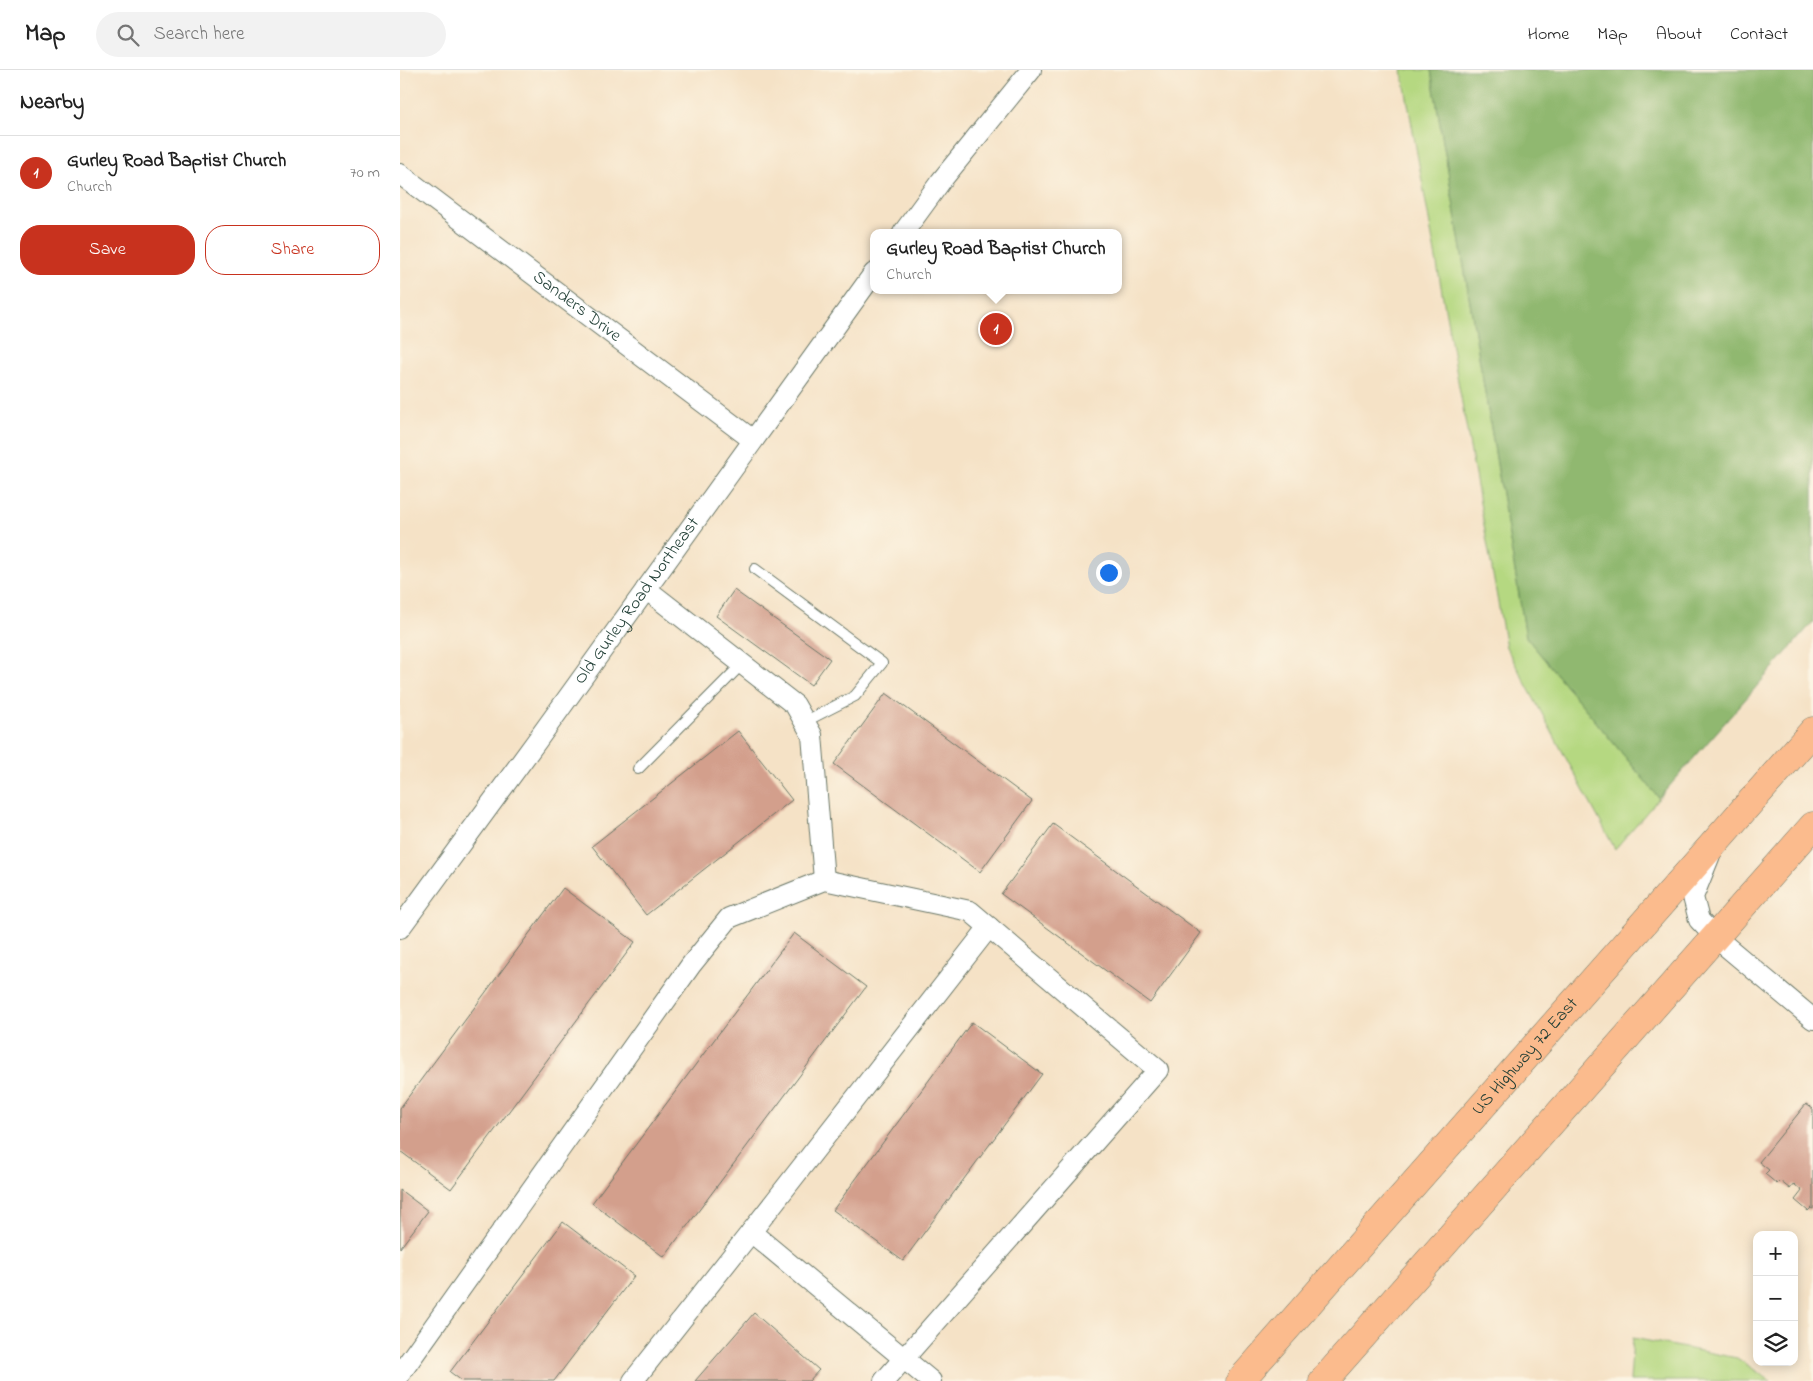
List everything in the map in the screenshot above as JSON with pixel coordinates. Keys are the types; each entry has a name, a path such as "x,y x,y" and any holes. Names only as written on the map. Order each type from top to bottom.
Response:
{"highway":[{"name":"US Highway 72 East","path":"1240,1381 1813,731"},
{"path":"1323,1381 1813,826"}],"street":[{"path":"906,229 940,181 1028,71"},
{"name":"Sanders Drive","path":"400,174 753,440"},
{"name":"Old Gurley Road Northeast","path":"400,926 536,742 870,279"},
{"path":"646,589 794,705 812,735 824,880"},
{"path":"1716,842 1693,897 1699,920 1715,936 1813,1019"},
{"path":"400,1374 691,965 729,918 824,880 970,911 1158,1070 884,1381"},
{"path":"633,1381 752,1232 989,926"},
{"path":"752,1232 931,1381"}],"lane":[{"path":"755,569 882,663 855,696 804,722"},
{"path":"638,770 742,664"}],"green space":[{"path":"1402,70 1431,70 1526,637 1659,798 1615,849 1506,647"},
{"path":"1431,70 1813,70 1813,622 1659,798 1526,637"},
{"path":"1633,1338 1737,1358 1771,1381 1630,1381"}],"building":[{"path":"734,590 830,659 811,685 716,616"},
{"path":"886,693 1032,801 980,872 834,764"},
{"path":"738,731 792,800 646,915 592,846"},
{"path":"1053,824 1201,933 1150,1003 1001,894"},
{"path":"563,888 635,942 451,1189 400,1151 400,1108"},
{"path":"794,933 866,987 664,1257 592,1203"},
{"path":"972,1022 1042,1074 903,1261 833,1210"},
{"path":"1806,1104 1813,1109 1813,1209 1811,1208 1808,1211 1795,1200 1802,1191 1794,1184 1790,1189 1780,1181 1777,1184 1765,1174 1769,1170 1759,1162"},
{"path":"400,1190 428,1211 400,1248"},
{"path":"563,1222 634,1276 554,1381 462,1381 450,1372"},
{"path":"754,1313 819,1370 809,1381 695,1381"}],"place":[{"name":"Gurley Road Baptist Church","path":"996,329"}]}
